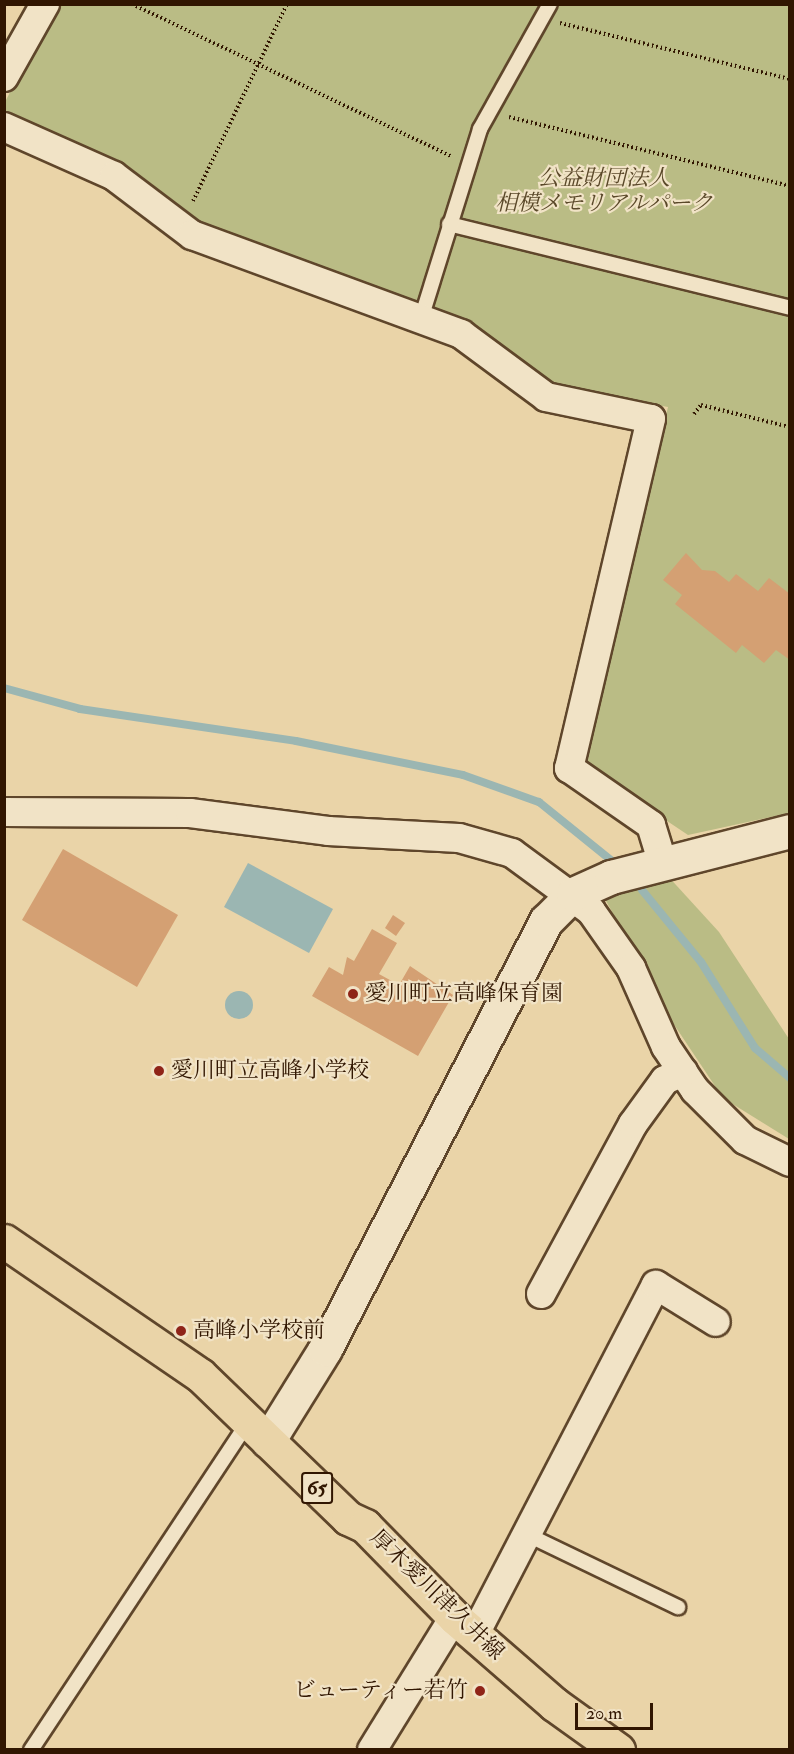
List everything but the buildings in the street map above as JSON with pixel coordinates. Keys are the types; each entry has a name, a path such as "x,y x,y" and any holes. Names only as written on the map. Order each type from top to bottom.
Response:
{"main road":[{"name":"厚木愛川津久井線","path":"4,1241 200,1375 348,1518 365,1526 464,1625 554,1704 618,1749"}],"street":[{"path":"4,77 45,4"},
{"path":"4,127 114,176 181,226 482,345 510,373 546,397 651,419 569,768 651,825 662,861"},
{"path":"4,812 190,813 328,831 459,838 512,853 573,894 631,968 683,1072 745,1140 789,1162"},
{"path":"259,1430 325,1349 528,947 573,894 662,861 789,831"},
{"path":"541,1294 633,1124 664,1080 683,1072"},
{"path":"372,1749 464,1625 596,1426 656,1285 716,1322"}],"lane":[{"path":"420,322 467,163 488,112 550,4"},
{"path":"449,224 789,308"},
{"path":"31,1749 259,1430"},
{"path":"526,1534 678,1607"}],"path":[{"path":"132,4 467,163"},
{"path":"181,226 287,4"},
{"path":"542,18 789,79"},
{"path":"488,112 789,186"},
{"path":"694,414 701,405 789,427"}],"green space":[{"name":"公益財団法人 相模メモリアルパーク","path":"55,5 789,5 789,813 688,835 591,770 584,751 668,407 547,386 470,325 190,221 7,117 5,102"},
{"path":"666,874 719,932 789,1039 789,1139 723,1098 671,1020 599,888"}],"water":[{"path":"248,863 333,909 309,953 224,907"},
{"path":"239,991 249,995 253,1005 249,1015 239,1019 229,1015 225,1005 229,995"}],"waterway":[{"path":"4,688 80,709 296,741 463,775 539,802 617,865"},
{"path":"642,890 701,962 755,1048 790,1078"}],"place":[{"name":"愛川町立高峰保育園","path":"353,994"},
{"name":"愛川町立高峰小学校","path":"159,1071"},
{"name":"高峰小学校前","path":"181,1331"},
{"name":"ビューティー若竹","path":"480,1691"}]}
